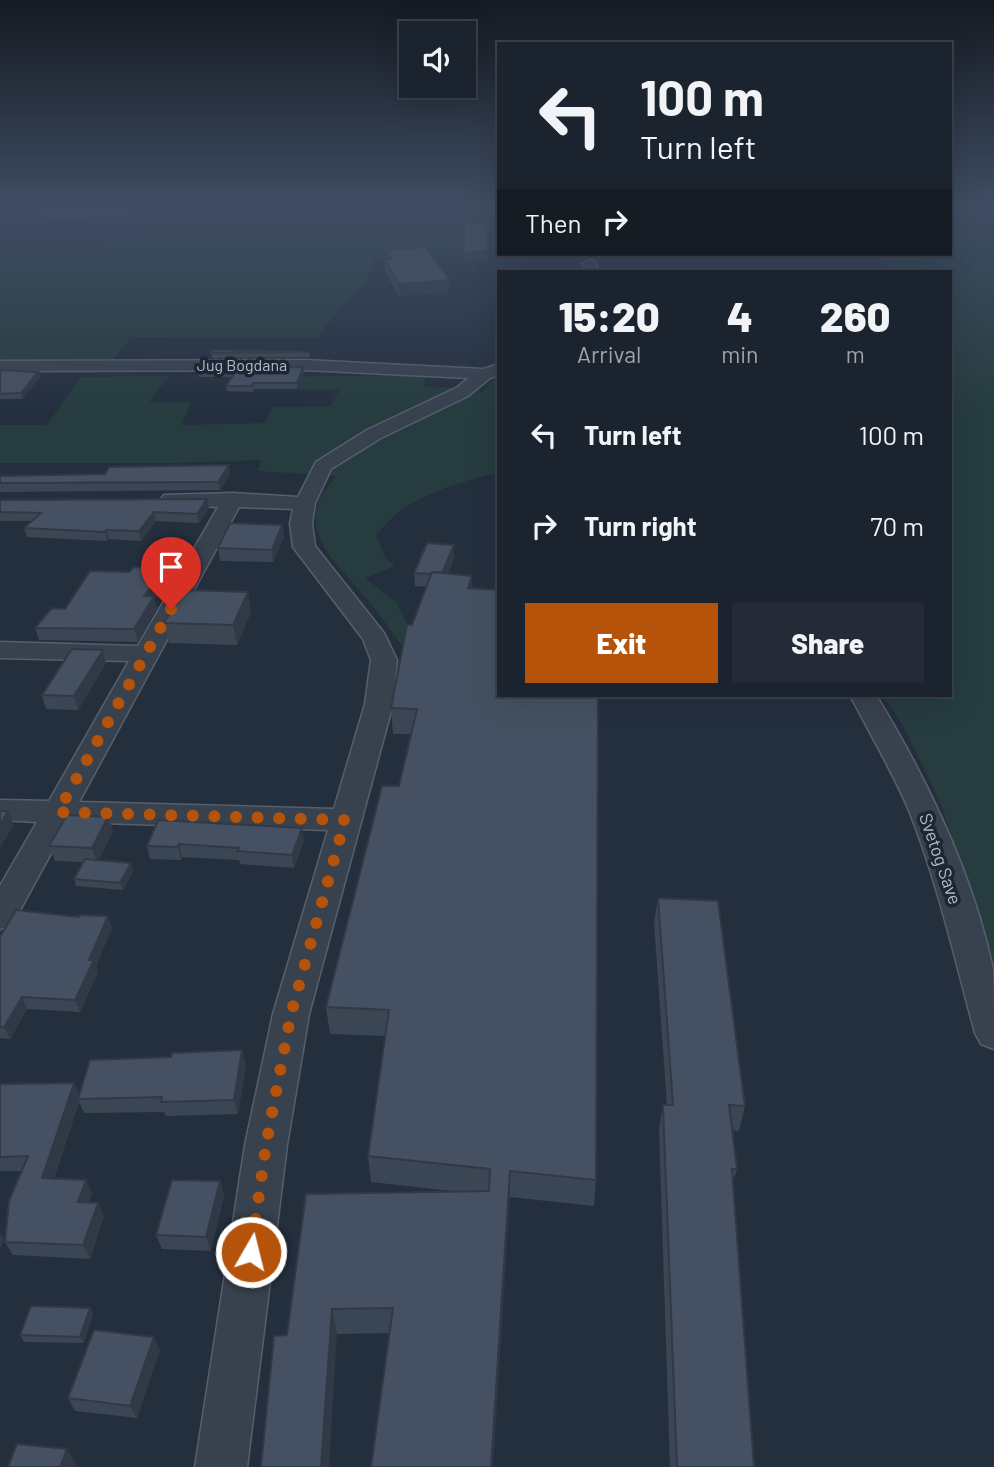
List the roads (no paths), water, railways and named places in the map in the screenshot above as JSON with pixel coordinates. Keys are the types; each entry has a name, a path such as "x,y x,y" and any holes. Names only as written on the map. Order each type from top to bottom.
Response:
{"street":[{"name":"Jug Bogdana","path":"0,366 305,365 492,371"},
{"path":"221,1467 266,1145 291,1014 379,704 384,660 375,638 304,547 301,523 304,503 323,466 374,434 462,392 492,371"},
{"path":"150,500 233,499 304,503"},
{"path":"0,916 233,499"},
{"path":"0,650 146,653"},
{"name":"Svetog Save","path":"864,697 908,776 943,862 994,1033"},
{"path":"0,810 345,820"}]}
